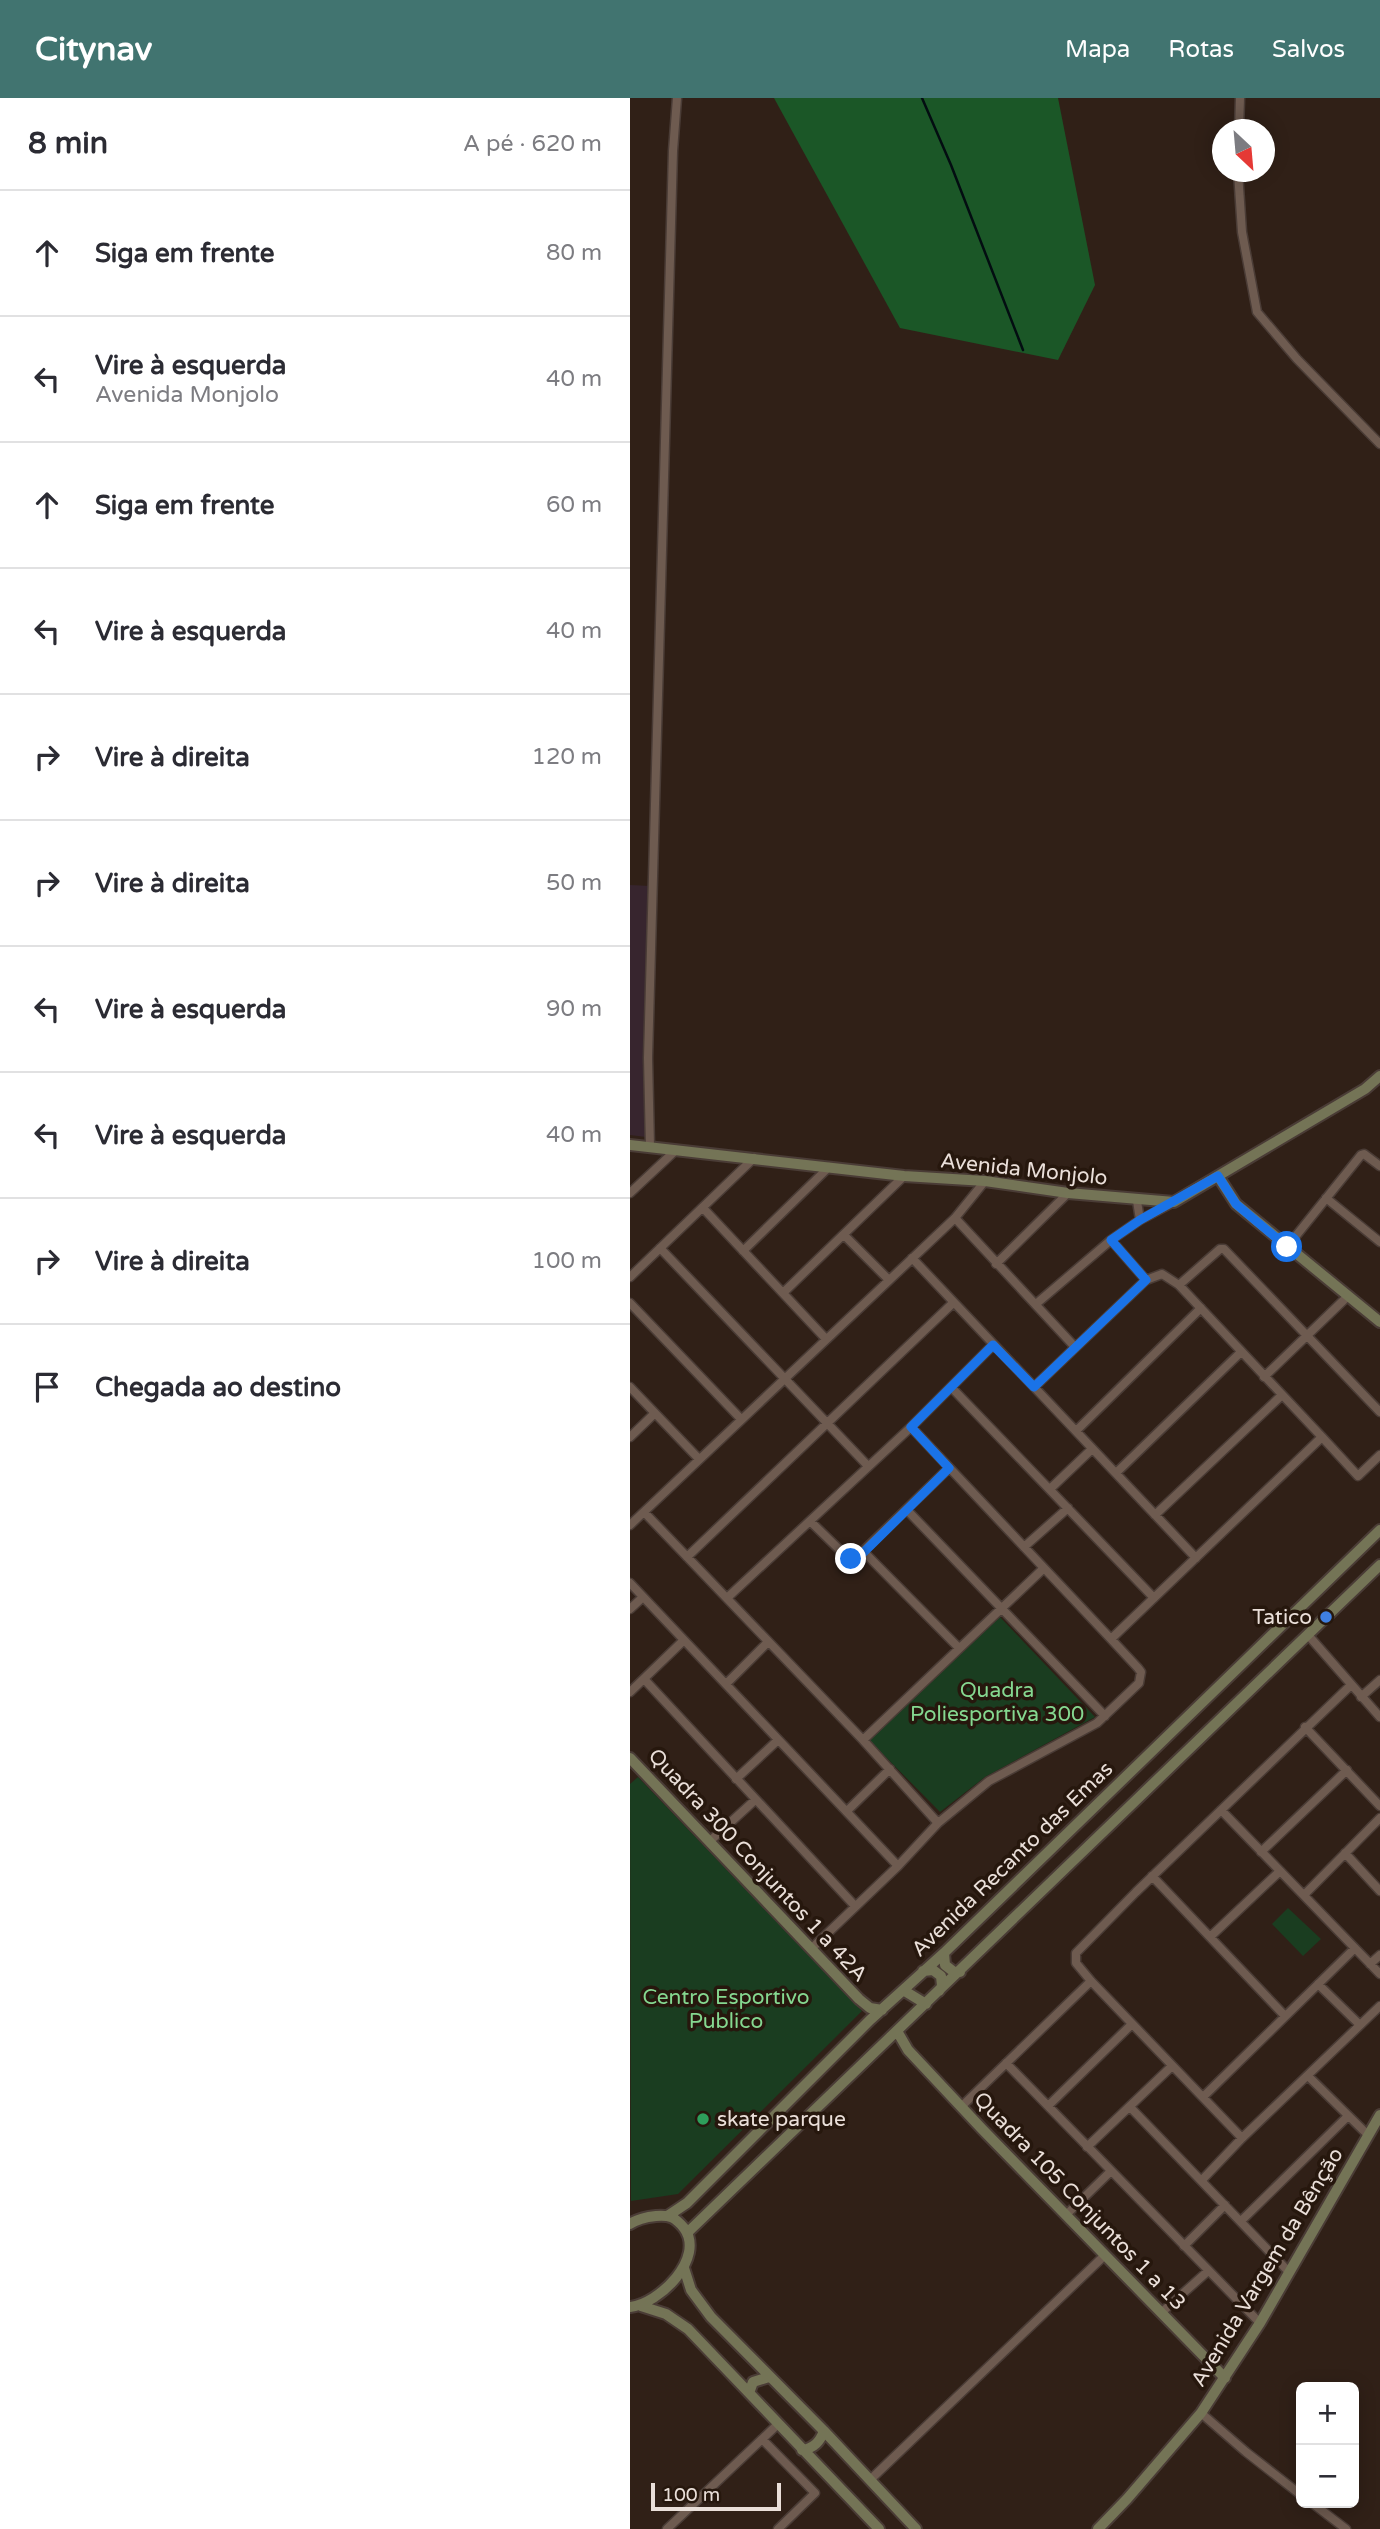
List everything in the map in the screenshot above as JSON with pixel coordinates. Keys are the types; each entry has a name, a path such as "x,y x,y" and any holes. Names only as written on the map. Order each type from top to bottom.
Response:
{"street":[{"path":"650,1147 648,1058 673,151 677,98"},
{"path":"1239,119 1240,98"},
{"path":"1238,182 1241,232 1257,312 1297,359 1380,444"},
{"path":"1035,1304 1111,1240 1140,1220 1379,1080"},
{"name":"Avenida Monjolo","path":"630,1145 904,1176 985,1181 1068,1193 1174,1202"},
{"path":"630,1193 676,1150"},
{"path":"1287,1247 1361,1155 1366,1155 1380,1166"},
{"path":"630,1277 754,1157"},
{"path":"743,1251 830,1167"},
{"path":"784,1292 904,1176"},
{"path":"1218,1176 1236,1204 1380,1322"},
{"path":"630,1525 954,1218 985,1181"},
{"path":"996,1264 1068,1193"},
{"path":"1326,1198 1380,1242"},
{"path":"1137,1200 1140,1220"},
{"path":"702,1208 826,1339"},
{"path":"954,1218 1076,1347"},
{"path":"844,1235 888,1279"},
{"path":"1111,1240 1146,1280"},
{"path":"660,1248 867,1466"},
{"path":"1179,1285 1220,1249 1224,1249 1380,1412"},
{"path":"912,1258 1196,1558"},
{"path":"1034,1387 1146,1280 1162,1274 1179,1285 1359,1476 1380,1455"},
{"path":"1264,1377 1348,1296"},
{"path":"630,1303 741,1419"},
{"path":"687,1557 953,1303"},
{"path":"1076,1431 1201,1308"},
{"path":"727,1598 911,1427 993,1345"},
{"path":"1116,1473 1241,1352"},
{"path":"630,1387 699,1459"},
{"path":"951,1387 1154,1598"},
{"path":"1155,1516 1282,1395"},
{"path":"630,1437 655,1413"},
{"path":"811,1949 898,1866 938,1823 989,1781 1097,1723 1141,1679 1138,1668 911,1427"},
{"path":"1111,1639 1322,1437"},
{"path":"1051,1489 1092,1449"},
{"path":"810,1521 851,1559 864,1552 949,1468"},
{"path":"1024,1546 1068,1507"},
{"path":"907,1510 1105,1716"},
{"path":"643,1512 863,1740 938,1823"},
{"name":"Avenida Recanto das Emas","path":"670,2215 687,2203 870,2020 944,1953 1380,1530"},
{"path":"1365,1544 1377,1540 1380,1542"},
{"path":"864,1552 959,1648"},
{"name":"Avenida Recanto das Emas","path":"687,2233 1380,1565"},
{"path":"863,1740 1044,1568"},
{"path":"630,1583 898,1866"},
{"path":"630,1609 643,1597"},
{"path":"1308,1635 1380,1717"},
{"path":"630,1692 684,1640"},
{"path":"726,1684 768,1642"},
{"path":"643,1679 855,1906"},
{"path":"1361,1698 1380,1680"},
{"path":"1242,2138 1091,1981 1076,1963 1076,1953 1350,1686"},
{"path":"1305,1727 1380,1806"},
{"path":"736,1779 778,1740"},
{"name":"Quadra 300 Conjuntos 1 a 42A","path":"630,1758 859,1999 870,2008 882,2010"},
{"path":"847,1811 890,1769"},
{"path":"1261,1852 1347,1770"},
{"path":"710,1841 755,1800"},
{"path":"1221,1810 1380,1974"},
{"path":"1304,1895 1380,1818"},
{"path":"1345,1853 1380,1891"},
{"path":"1210,1937 1280,1871"},
{"path":"1152,1877 1284,2016"},
{"path":"1203,2097 1355,1948"},
{"path":"944,1953 943,1959 949,1969 960,1972"},
{"path":"1370,1964 1380,1955"},
{"path":"923,1971 933,1970 941,1976 942,1986 939,1991"},
{"path":"962,2106 1091,1981"},
{"path":"1318,1984 1360,2025"},
{"path":"903,1990 926,2004"},
{"name":"Quadra 300 Conjuntos 1 a 42A","path":"859,1999 870,2020"},
{"path":"1202,2180 1380,2006"},
{"path":"1048,2106 1132,2024"},
{"name":"Quadra 105 Conjuntos 1 a 13","path":"894,2035 1225,2378"},
{"path":"1006,2063 1260,2323"},
{"path":"1087,2147 1172,2066"},
{"path":"1308,2076 1368,2136"},
{"path":"1130,2107 1289,2272"},
{"name":"Avenida Vargem da Bênção","path":"1098,2529 1201,2413 1225,2378 1260,2323 1380,2115"},
{"path":"1241,2221 1347,2117"},
{"path":"1066,2215 1111,2171"},
{"path":"1184,2246 1225,2205"},
{"path":"631,2222 670,2215 687,2233 690,2246 684,2268 666,2289 636,2306"},
{"path":"870,2480 1105,2255"},
{"path":"684,2268 691,2290 701,2306 916,2529"},
{"path":"1161,2313 1208,2271"},
{"path":"636,2306 666,2314 688,2329 879,2529"},
{"path":"749,2393 753,2382 769,2376"},
{"path":"1201,2413 1296,2490"},
{"path":"667,2529 778,2424"},
{"path":"803,2450 814,2446 824,2431"},
{"path":"762,2439 815,2493 778,2529"},
{"path":"1319,2508 1346,2529"}],"shaded area":[{"path":"630,885 651,886 646,1137 630,1135"}],"green space":[{"path":"774,98 1058,98 1095,285 1058,360 900,328"},
{"name":"Quadra Poliesportiva 300","path":"1000,1617 1095,1717 985,1777 940,1812 869,1740"},
{"name":"Centro Esportivo Publico","path":"638,1777 862,2011 678,2194 631,2201 630,1784"},
{"path":"1288,1908 1321,1939 1303,1956 1272,1924"}],"waterway":[{"path":"922,98 1023,350"}],"place":[{"name":"Tatico","path":"1326,1617"},
{"name":"skate parque","path":"703,2119"}],"route":[{"path":"851,1559 864,1552 949,1468 911,1427 993,1345 1034,1387 1146,1280 1111,1240 1140,1220 1218,1176 1236,1204 1287,1247"}]}
